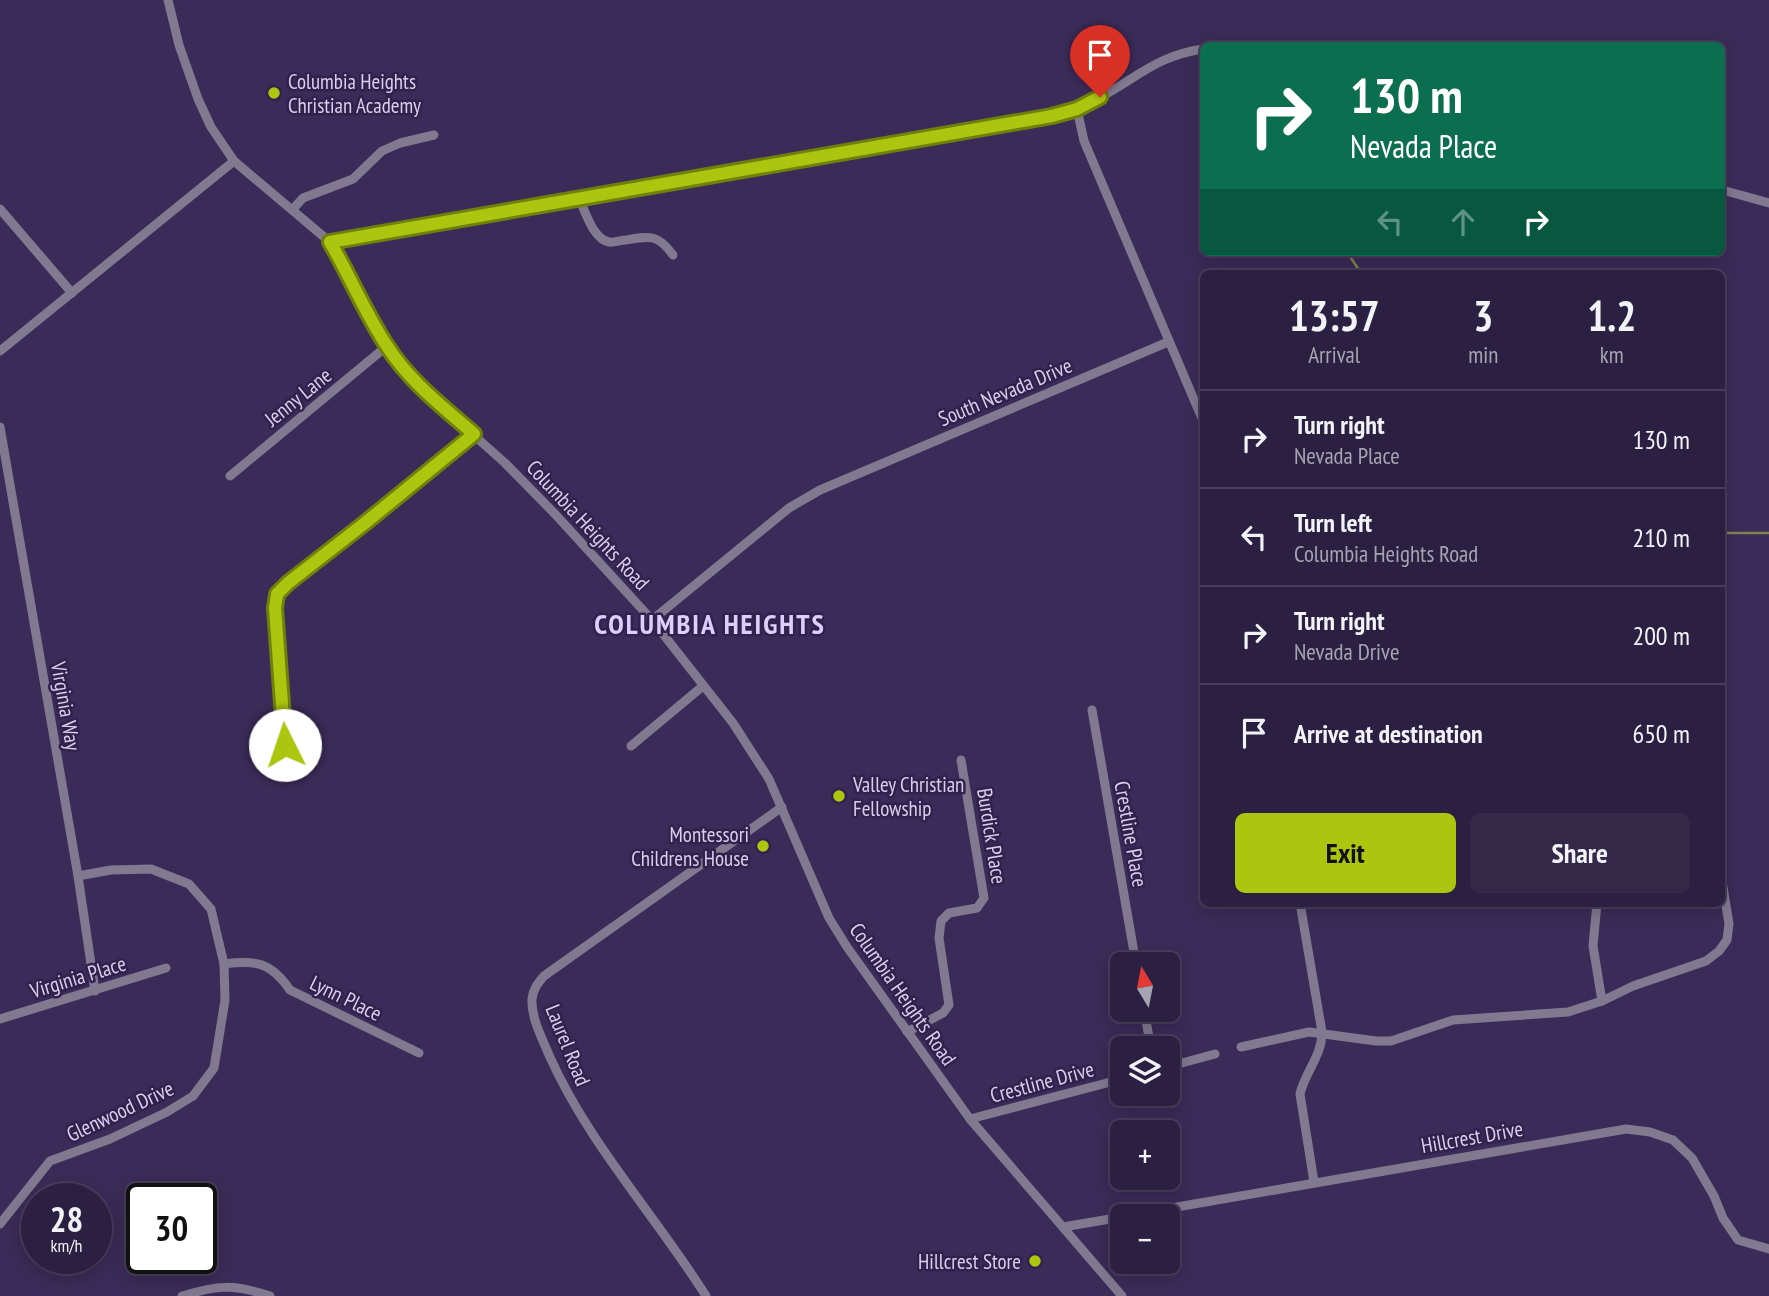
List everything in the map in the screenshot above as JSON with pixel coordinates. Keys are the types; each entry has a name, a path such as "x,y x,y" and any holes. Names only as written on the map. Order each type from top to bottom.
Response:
{"street":[{"name":"Columbia Heights Road","path":"168,0 198,99 211,127 234,161 330,242 387,346 408,374 555,514 652,620 704,686 758,760 782,807 829,918 847,947 971,1119 1122,1296"},
{"path":"330,242 1052,116 1077,109 1160,60 1180,52 1200,50"},
{"path":"1077,109 1084,142 1200,413"},
{"path":"293,209 303,198 353,180 382,151 400,143 433,135"},
{"path":"0,351 234,161"},
{"path":"1725,191 1769,203"},
{"path":"579,198 599,236 610,242 650,237 663,242 673,255"},
{"path":"0,209 72,293"},
{"name":"South Nevada Drive","path":"652,620 789,508 820,490 1168,342"},
{"name":"Jenny Lane","path":"230,476 387,346"},
{"name":"Virginia Way","path":"0,427 78,876 95,991"},
{"path":"285,745 275,608 277,594 474,434"},
{"path":"631,746 704,686"},
{"name":"Crestline Place","path":"1092,709 1134,952"},
{"name":"Burdick Place","path":"907,1032 943,1013 949,1005 939,938 941,921 949,913 977,908 984,898 961,760"},
{"name":"Laurel Road","path":"706,1296 578,1112 544,1043 533,1012 532,997 544,975 782,807"},
{"name":"Glenwood Drive","path":"0,1224 50,1161 110,1139 167,1112 193,1096 214,1068 225,1000 224,964 211,909 189,884 151,869 111,870 78,876"},
{"path":"1241,1047 1298,1034 1322,1032 1391,1041 1452,1020 1568,1012 1706,961 1719,951 1727,940 1729,924 1725,899"},
{"path":"1301,907 1322,1032 1317,1058 1300,1094 1314,1182"},
{"path":"1597,907 1593,946 1602,1001"},
{"name":"Lynn Place","path":"224,964 245,961 263,965 278,973 290,990 419,1053"},
{"name":"Virginia Place","path":"0,1019 166,968"},
{"path":"1180,1063 1215,1054"},
{"name":"Crestline Drive","path":"971,1119 1110,1082"},
{"name":"Hillcrest Drive","path":"1180,1207 1626,1129 1646,1131 1673,1140 1692,1158 1714,1196 1723,1218 1738,1240 1769,1249"},
{"name":"Hillcrest Drive","path":"1063,1227 1110,1219"},
{"path":"182,1296 208,1288 243,1287 270,1296"}],"waterway":[{"path":"1350,256 1359,270"},
{"path":"1725,533 1769,533"}],"place":[{"name":"Columbia Heights Christian Academy","path":"274,93"},
{"name":"Valley Christian Fellowship","path":"839,796"},
{"name":"Montessori Childrens House","path":"763,846"},
{"name":"Hillcrest Store","path":"1035,1261"}],"district":[{"name":"COLUMBIA HEIGHTS","path":"710,623"}],"route":[{"path":"285,745 275,608 277,594 474,434 440,406 408,374 387,346 330,242 1052,116 1077,109 1100,97"}]}
